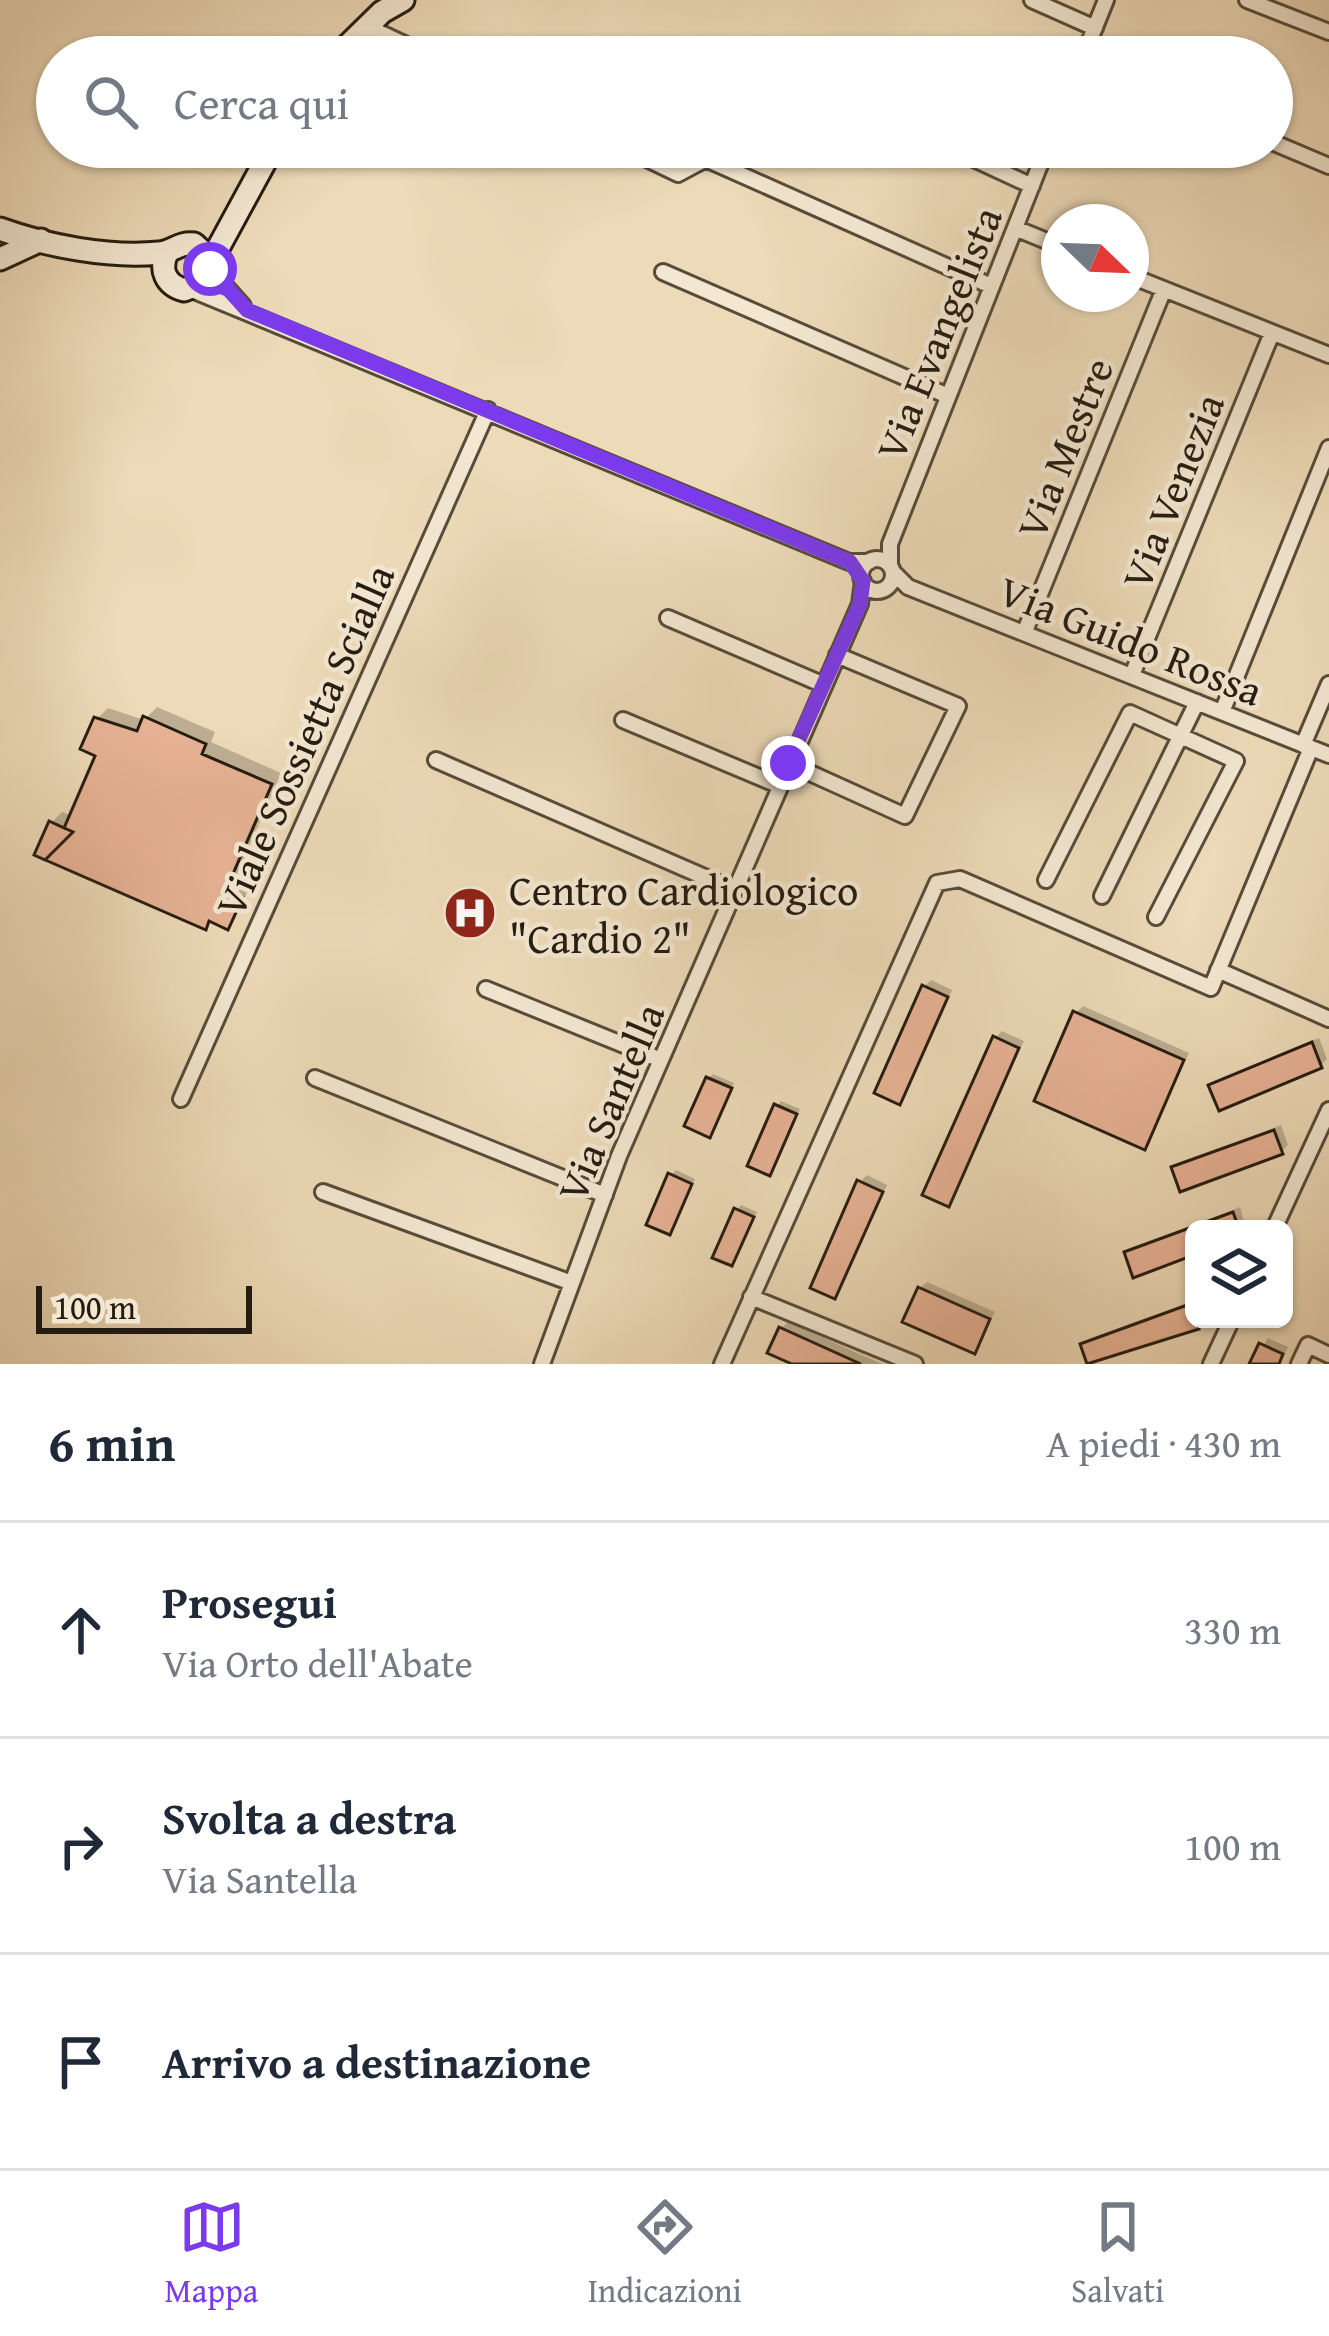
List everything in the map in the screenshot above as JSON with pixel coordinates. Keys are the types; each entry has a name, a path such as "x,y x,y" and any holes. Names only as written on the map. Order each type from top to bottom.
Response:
{"street":[{"path":"356,36 403,0"},
{"path":"1032,0 1095,28"},
{"path":"1092,36 1106,0"},
{"path":"1247,0 1329,32"},
{"path":"366,26 387,36"},
{"path":"1293,151 1329,166"},
{"path":"192,290 204,282 238,204 260,168"},
{"path":"726,168 991,286"},
{"path":"993,168 1032,186"},
{"name":"Via Evangelista","path":"881,590 875,569 890,544 1039,168"},
{"path":"173,257 238,204"},
{"path":"1015,228 1041,239"},
{"path":"0,229 115,254 173,257 200,247 247,310"},
{"path":"0,259 41,240"},
{"path":"173,257 176,288 247,310 875,569 881,590"},
{"path":"663,272 948,396"},
{"path":"1149,284 1329,355"},
{"name":"Via Mestre","path":"1025,632 1164,290"},
{"name":"Via Venezia","path":"1132,675 1272,333"},
{"name":"Viale Sossietta Scialla","path":"181,1099 488,410"},
{"path":"1222,712 1329,448"},
{"name":"Via Guido Rossa","path":"875,569 908,587 1329,755"},
{"name":"Via Santella","path":"542,1364 604,1195 732,889 875,569"},
{"name":"Via Guido Rossa","path":"881,590 908,587"},
{"name":"Via Santella","path":"860,604 881,590"},
{"path":"668,618 824,685"},
{"path":"788,763 905,816 958,706 836,656"},
{"path":"722,1364 937,883 960,879 1211,988 1329,684"},
{"path":"1102,896 1197,702"},
{"path":"1046,880 1130,713 1236,761 1156,917"},
{"path":"623,720 778,785"},
{"path":"436,760 732,889"},
{"path":"1218,970 1329,1019"},
{"path":"486,988 661,1060"},
{"path":"315,1078 604,1195"},
{"path":"1278,1220 1329,1110"},
{"path":"323,1192 572,1283"},
{"path":"751,1297 915,1364"},
{"path":"1211,1364 1228,1328"},
{"path":"1299,1364 1308,1346 1329,1354"}],"building":[{"path":"143,716 206,744 202,754 272,784 226,890 243,897 228,930 209,921 206,930 34,855 49,821 64,828 95,756 80,749 94,717 137,731"},
{"path":"49,821 73,832 45,860 34,855"},
{"path":"922,985 948,997 900,1105 874,1093"},
{"path":"1073,1011 1184,1060 1145,1150 1034,1101"},
{"path":"993,1036 1019,1048 949,1207 922,1195"},
{"path":"1312,1042 1322,1068 1219,1111 1208,1085"},
{"path":"706,1077 732,1088 710,1138 684,1126"},
{"path":"774,1104 797,1114 770,1176 747,1166"},
{"path":"1274,1130 1283,1154 1180,1192 1171,1167"},
{"path":"668,1173 692,1184 670,1235 646,1225"},
{"path":"857,1180 883,1192 835,1299 810,1288"},
{"path":"734,1208 754,1217 732,1266 712,1258"},
{"path":"1233,1212 1236,1220 1211,1220"},
{"path":"1185,1230 1185,1258 1133,1278 1124,1252"},
{"path":"918,1287 990,1319 975,1354 902,1322"},
{"path":"1185,1306 1185,1328 1199,1329 1087,1364 1080,1344"},
{"path":"779,1327 861,1364 792,1364 767,1353"},
{"path":"1259,1343 1283,1354 1279,1364 1249,1364"}],"place":[{"name":"Centro Cardiologico \"Cardio 2\"","path":"470,913"}],"route":[{"path":"210,269 247,310 850,562 862,576 860,604 788,763"}]}
